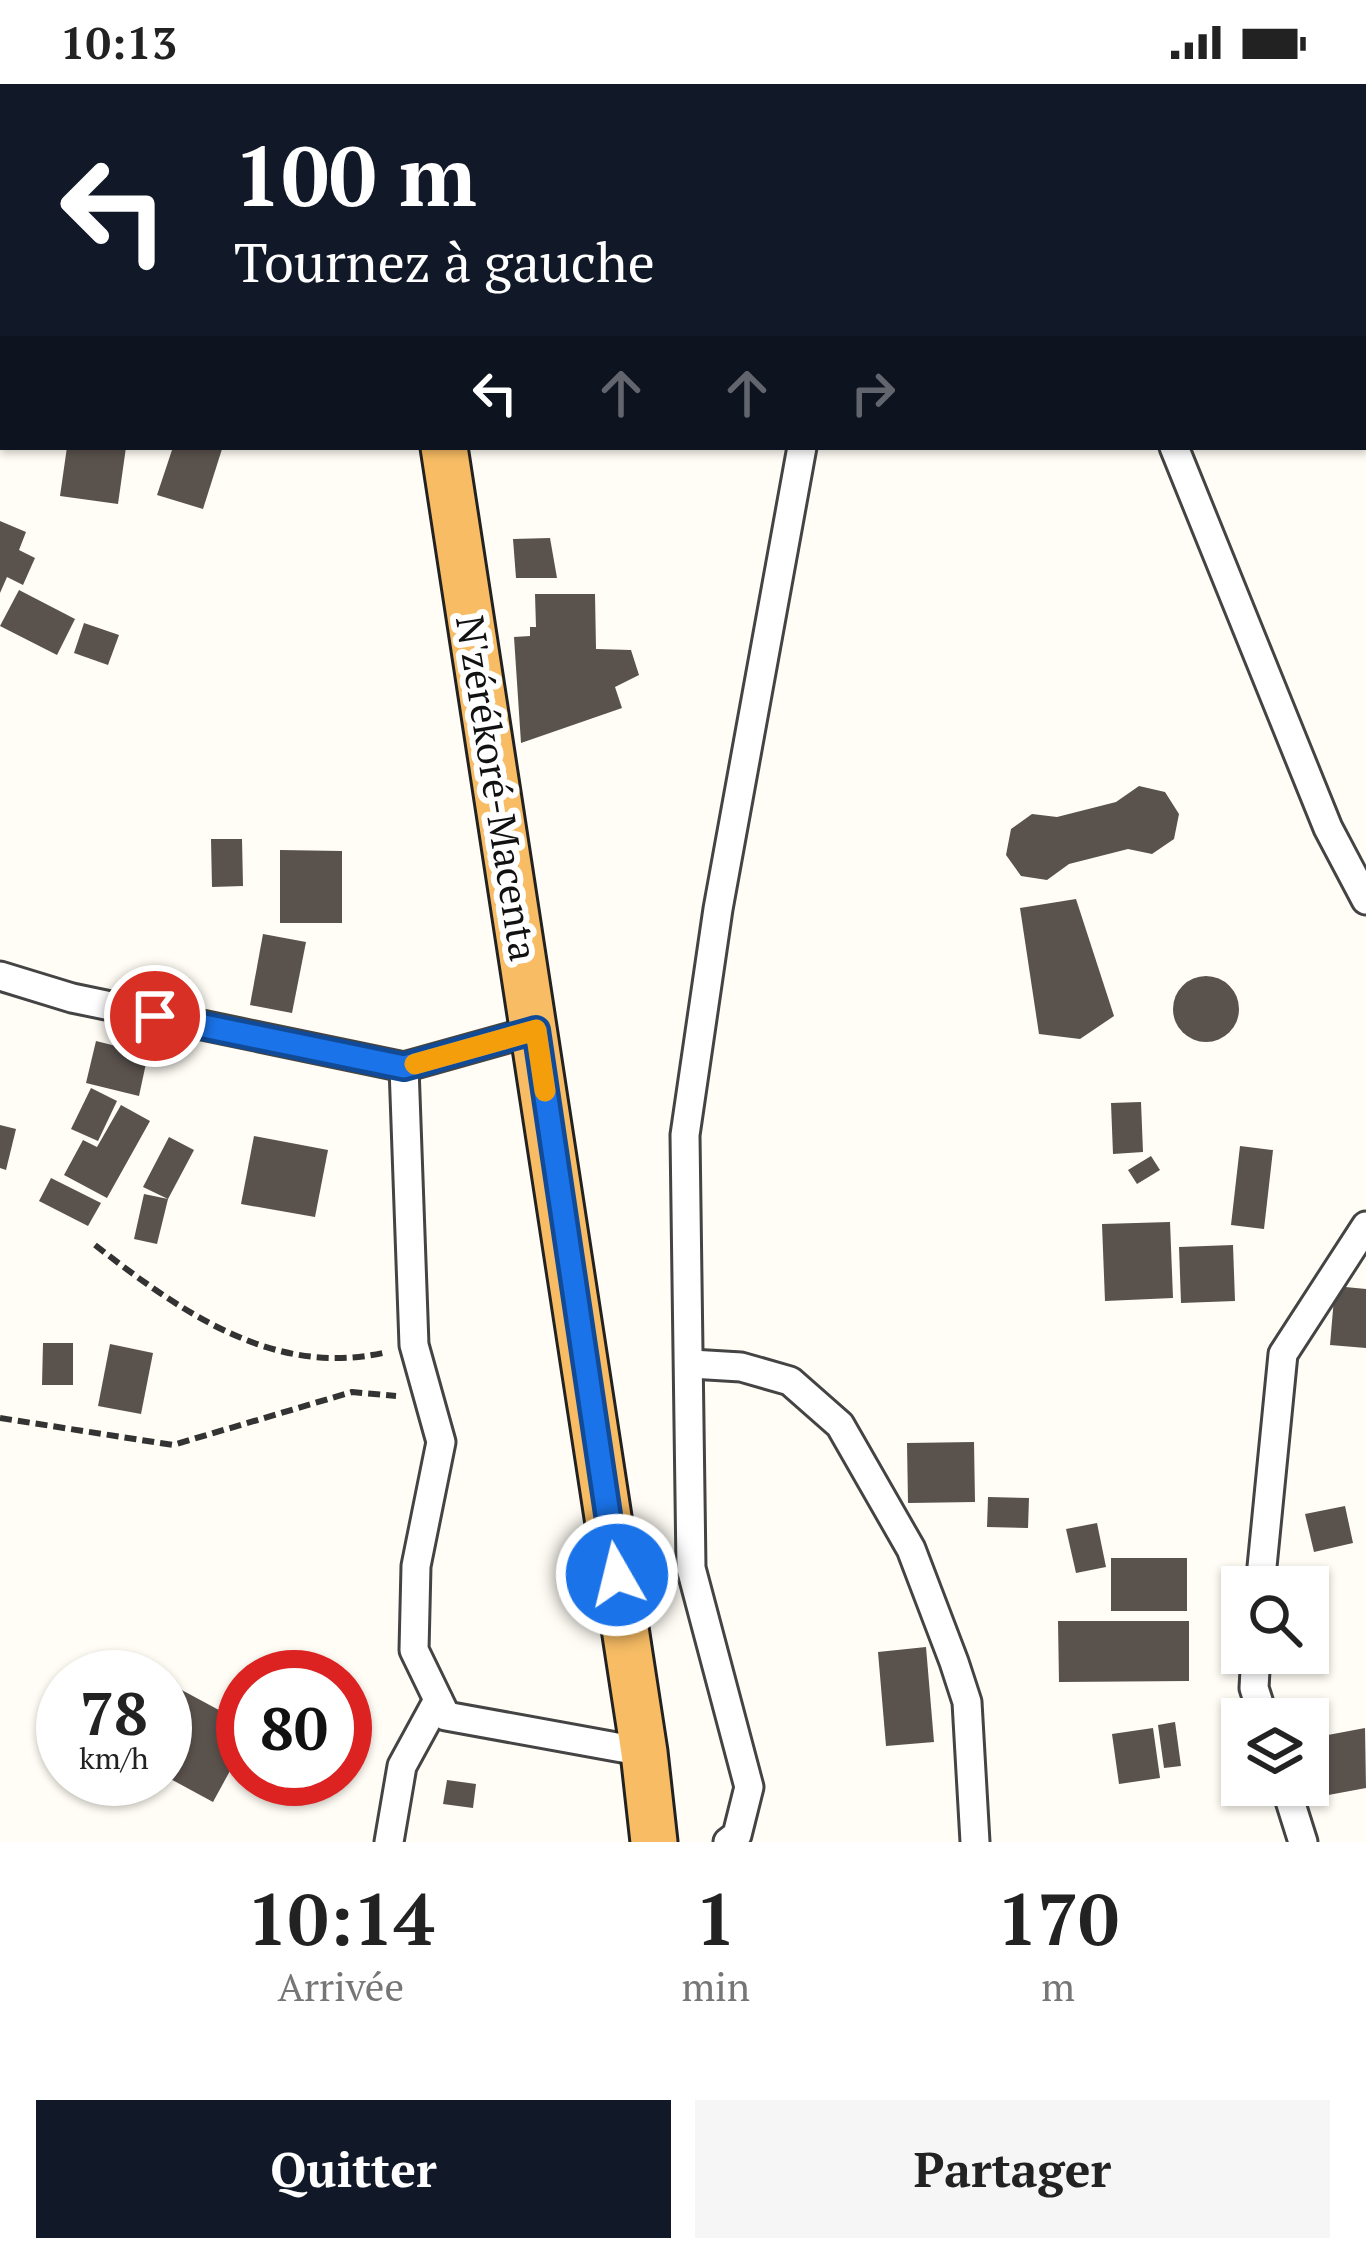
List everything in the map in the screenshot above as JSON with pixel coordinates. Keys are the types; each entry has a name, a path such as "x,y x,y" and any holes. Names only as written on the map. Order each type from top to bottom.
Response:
{"highway":[{"name":"N'zérékoré-Macenta","path":"444,450 536,1030 654,1842"}],"street":[{"path":"728,1842 737,1834 749,1786 691,1568 685,1135 718,910 801,450"},
{"path":"1175,450 1328,828 1366,901"},
{"path":"0,976 72,998 404,1067 536,1030"},
{"path":"404,1067 414,1346 441,1442 416,1566 414,1650 446,1716 644,1752"},
{"path":"1262,1566 1283,1354 1366,1226"},
{"path":"691,1364 741,1366 790,1382 840,1425 911,1549 967,1702 975,1842"},
{"path":"389,1842 403,1766 438,1700"},
{"path":"1292,1806 1303,1842"}],"path":[{"path":"95,1244 165,1299 274,1353 353,1360 414,1346"},
{"path":"0,1418 172,1445 352,1392 430,1400"}],"building":[{"path":"67,450 126,450 118,504 60,496"},
{"path":"172,450 222,450 203,509 157,495"},
{"path":"0,521 26,532 19,550 35,558 23,585 7,577 0,593"},
{"path":"550,538 557,578 516,578 513,539"},
{"path":"19,590 75,619 57,655 0,626"},
{"path":"535,594 595,594 596,649 631,650 639,675 615,687 622,708 521,743 514,637 530,636 530,627 536,627"},
{"path":"84,623 119,635 108,665 74,653"},
{"path":"1139,786 1165,792 1179,814 1174,839 1152,854 1128,849 1069,864 1047,880 1021,876 1006,855 1011,829 1032,814 1057,817 1116,802"},
{"path":"211,839 242,839 243,886 212,887"},
{"path":"280,850 342,851 342,923 280,923"},
{"path":"1076,899 1114,1016 1080,1039 1039,1034 1020,908"},
{"path":"263,934 306,942 292,1013 250,1005"},
{"path":"1206,976 1229,986 1239,1009 1229,1032 1206,1042 1183,1032 1173,1009 1183,986"},
{"path":"96,1041 148,1054 139,1096 86,1083"},
{"path":"91,1088 117,1101 98,1141 71,1129"},
{"path":"1141,1102 1143,1152 1113,1154 1111,1103"},
{"path":"121,1105 150,1121 107,1198 64,1175 83,1140 97,1147"},
{"path":"0,1125 16,1129 6,1170 0,1168"},
{"path":"254,1136 328,1150 315,1217 241,1204"},
{"path":"169,1137 194,1150 168,1199 143,1187"},
{"path":"1240,1146 1273,1150 1264,1229 1231,1225"},
{"path":"1151,1156 1160,1170 1137,1184 1128,1170"},
{"path":"51,1178 101,1203 88,1226 39,1201"},
{"path":"144,1194 168,1199 157,1244 134,1239"},
{"path":"1170,1222 1173,1298 1105,1301 1102,1224"},
{"path":"1233,1245 1235,1301 1181,1303 1179,1247"},
{"path":"1335,1286 1366,1289 1366,1348 1330,1345"},
{"path":"43,1343 73,1343 73,1385 42,1385"},
{"path":"110,1344 153,1353 141,1414 98,1406"},
{"path":"974,1442 975,1502 908,1503 907,1443"},
{"path":"988,1497 1029,1498 1028,1528 987,1527"},
{"path":"1345,1506 1353,1543 1314,1552 1305,1514"},
{"path":"1097,1523 1106,1567 1076,1573 1066,1529"},
{"path":"1111,1558 1187,1558 1187,1611 1111,1611"},
{"path":"1058,1621 1189,1621 1189,1681 1059,1682"},
{"path":"926,1647 934,1742 886,1746 878,1652"},
{"path":"192,1696 216,1708 213,1802 192,1791"},
{"path":"1175,1722 1181,1766 1164,1768 1158,1725"},
{"path":"1153,1728 1160,1778 1119,1784 1112,1734"},
{"path":"1365,1728 1366,1788 1329,1795 1329,1735"},
{"path":"447,1780 476,1784 473,1808 443,1804"}],"slow traffic":[{"path":"415,1064 536,1030 545,1091"}],"route":[{"path":"155,1016 404,1067 536,1030 617,1575"}]}
